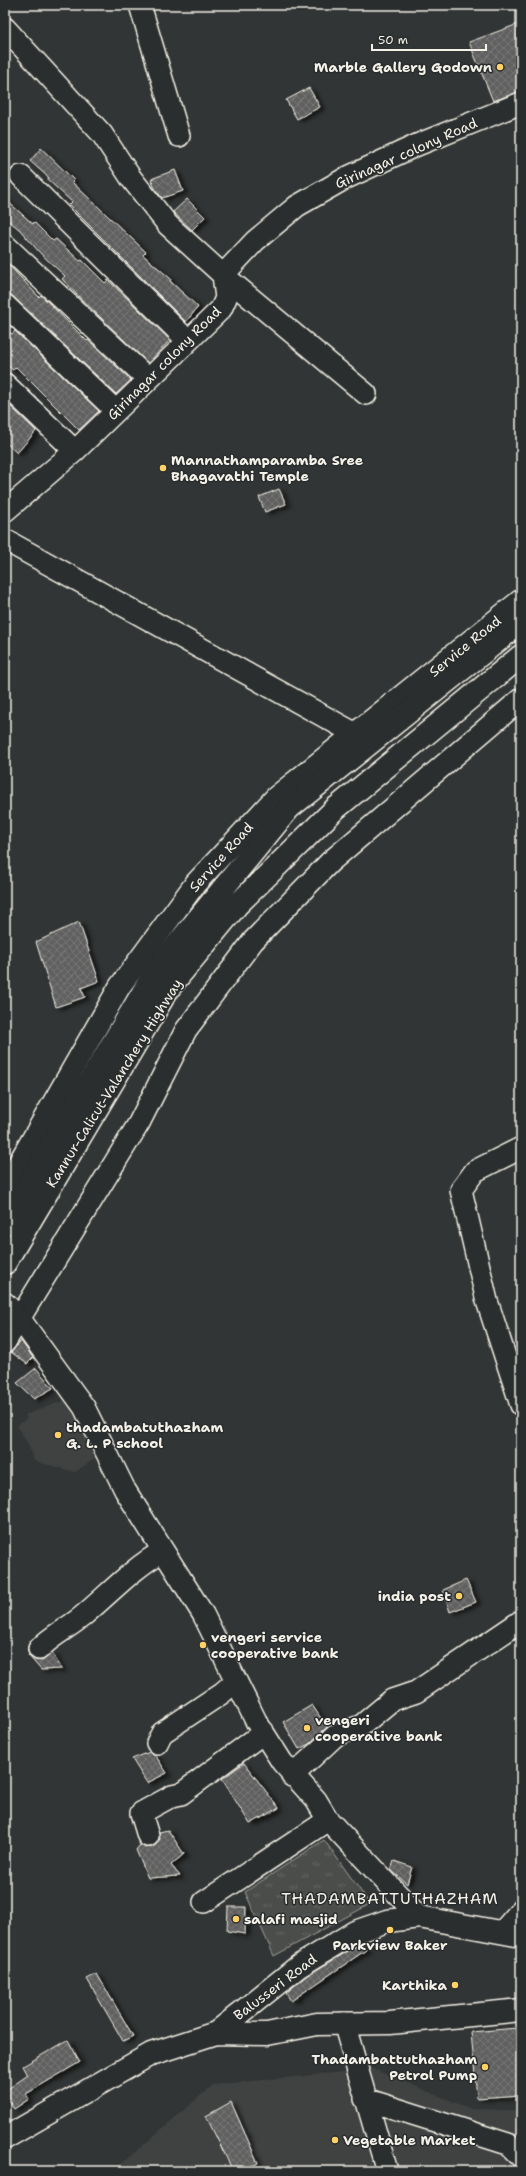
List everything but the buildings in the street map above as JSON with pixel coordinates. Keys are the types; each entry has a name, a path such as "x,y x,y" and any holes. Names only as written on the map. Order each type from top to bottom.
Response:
{"main road":[{"path":"5,1223 157,969 289,808 521,622"},
{"name":"Kannur-Calicut-Valanchery Highway","path":"5,1263 168,989 237,905 335,809 521,656"},
{"name":"Balusseri Road","path":"216,2033 299,1966 355,1932 387,1921 419,1917 511,1934"},
{"path":"5,2138 151,2054 216,2033 267,2034 317,2024 390,2023 425,2018 521,2010"}],"street":[{"path":"140,5 179,136"},
{"path":"5,28 102,134 131,178 168,225 223,275 366,394"},
{"name":"Girinagar colony Road","path":"5,511 75,451 221,309 226,298 223,275 255,241 297,206 346,178 416,145 521,103"},
{"path":"21,176 188,341"},
{"path":"5,245 148,379"},
{"path":"5,305 116,411"},
{"path":"5,384 75,451"},
{"path":"5,540 354,733"},
{"name":"Service Road","path":"5,1187 120,986 195,884 276,797 521,600"},
{"path":"5,1342 13,1312 139,1124 186,1030 253,941 330,862 521,699"},
{"path":"521,1148 474,1171 461,1190 487,1301 521,1405"},
{"path":"13,1312 84,1407 125,1490 203,1614 236,1681 263,1731 292,1776 316,1800 328,1820 419,1917"},
{"path":"39,1649 53,1636 85,1615 144,1563 163,1551"},
{"path":"292,1776 335,1736 362,1725 392,1700 416,1692 521,1621"},
{"path":"157,1742 162,1733 222,1693 236,1681"},
{"path":"148,1836 140,1813 172,1796 181,1794 259,1736 263,1731"},
{"path":"204,1902 328,1820"},
{"path":"511,1934 521,1910"},
{"path":"344,2023 387,2171"},
{"path":"365,2099 508,2144 521,2157"}],"shaded area":[{"name":"thadambatuthazham G. L. P school","path":"68,1399 103,1453 75,1472 34,1461 28,1444 17,1426 27,1418 25,1415"},
{"name":"Vegetable Market","path":"373,2069 471,2109 521,2110 521,2171 113,2171 213,2085"}],"green space":[{"path":"324,1840 370,1904 274,1956 245,1892"}],"place":[{"name":"Marble Gallery Godown","path":"500,67"},
{"name":"Mannathamparamba Sree Bhagavathi Temple","path":"163,468"},
{"name":"thadambatuthazham G. L. P school","path":"58,1435"},
{"name":"india post","path":"459,1596"},
{"name":"vengeri service cooperative bank","path":"203,1645"},
{"name":"vengeri cooperative bank","path":"307,1728"},
{"name":"salafi masjid","path":"236,1919"},
{"name":"Parkview Baker","path":"390,1930"},
{"name":"Karthika","path":"455,1985"},
{"name":"Thadambattuthazham Petrol Pump","path":"485,2067"},
{"name":"Vegetable Market","path":"335,2140"}],"district":[{"name":"THADAMBATTUTHAZHAM","path":"390,1898"}]}
